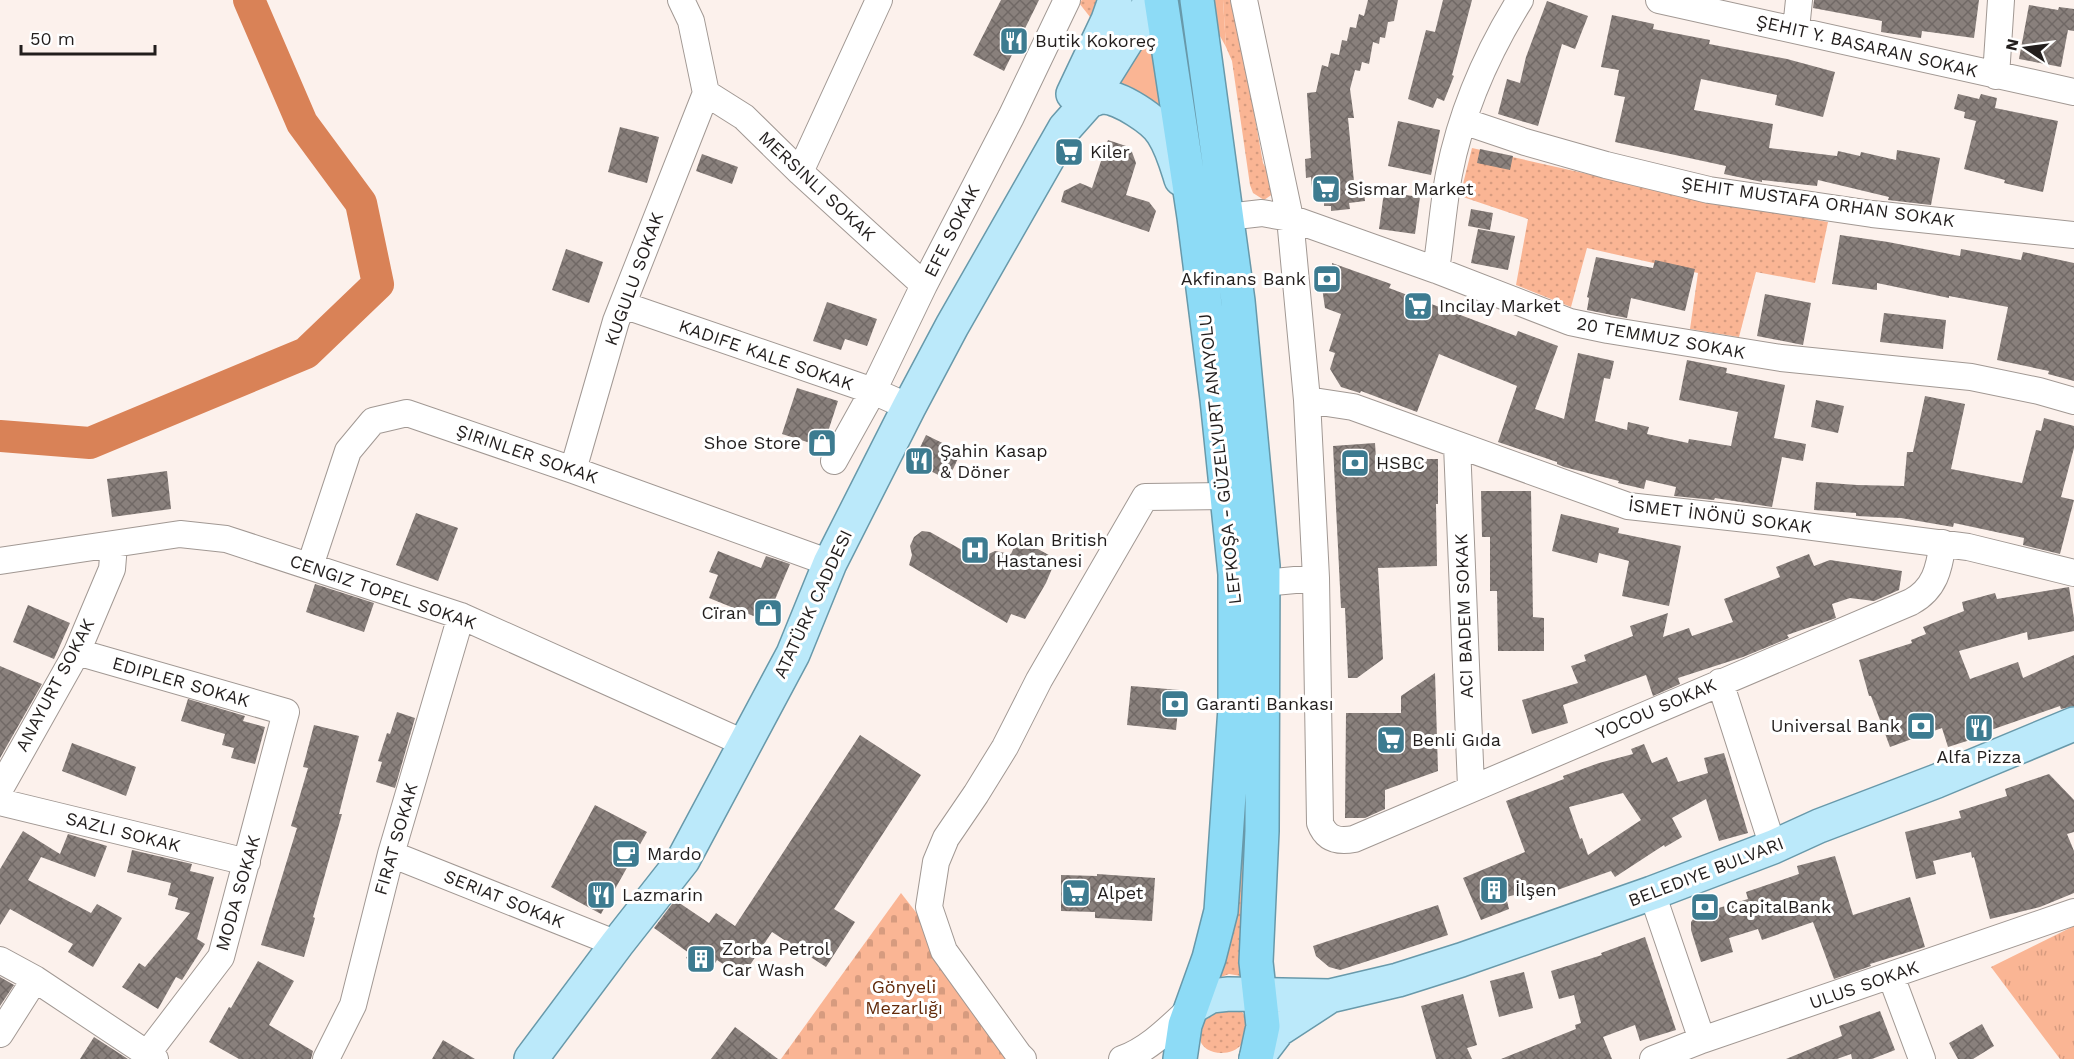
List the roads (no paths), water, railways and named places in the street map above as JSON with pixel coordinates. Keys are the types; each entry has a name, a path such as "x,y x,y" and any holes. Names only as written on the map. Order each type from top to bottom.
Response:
{"highway":[{"name":"LEFKOŞA - GÜZELYURT ANAYOLU","path":"1161,0 1194,217 1235,574 1235,708 1221,911 1209,958 1185,1025 1180,1059"},
{"name":"LEFKOŞA - GÜZELYURT ANAYOLU","path":"1197,0 1244,354 1264,583 1262,831 1256,962 1263,1026 1256,1059"}],"main road":[{"name":"ATATÜRK CADDESI","path":"1065,128 1073,94 1115,0"},
{"name":"ATATÜRK CADDESI","path":"531,1059 616,944 653,901 683,860 793,654 830,563 952,326 1065,128 1089,101 1152,0"},
{"path":"1089,101 1104,97 1124,104 1150,120 1162,132 1174,155 1194,217"},
{"path":"1192,1007 1210,996 1229,994 1330,996 1398,980 1461,960 1652,893 1773,847 1819,826 1937,781 2074,724"},
{"path":"1256,1059 1278,1030 1330,996"}],"street":[{"path":"681,0 691,21 706,93"},
{"path":"800,172 879,0"},
{"name":"EFE SOKAK","path":"834,461 873,391 924,285 1011,117 1067,0"},
{"path":"1244,0 1254,38 1290,218 1307,400 1316,578 1264,583"},
{"path":"1436,270 1448,176 1463,121 1474,88 1498,39 1521,0"},
{"name":"ŞEHIT Y. BASARAN SOKAK","path":"1659,0 2074,92"},
{"path":"1796,29 1799,0"},
{"path":"1996,76 2001,0"},
{"name":"MERSINLI SOKAK","path":"706,93 744,117 800,172 924,285"},
{"name":"KUGULU SOKAK","path":"573,470 616,321 706,93"},
{"name":"ŞEHIT MUSTAFA ORHAN SOKAK","path":"1463,121 1525,142 1606,165 1709,190 1872,214 2063,232 2074,235"},
{"name":"20 TEMMUZ SOKAK","path":"1227,217 1262,213 1290,218 1436,270 1570,322 1781,358 1971,377 2074,401"},
{"name":"KADIFE KALE SOKAK","path":"622,305 873,391 909,407"},
{"name":"İSMET İNÖNÜ SOKAK","path":"1307,400 1353,408 1628,506 1943,543 2074,573"},
{"name":"ŞIRINLER SOKAK","path":"310,566 348,451 373,421 407,413 830,563"},
{"path":"1457,445 1472,787"},
{"path":"1023,1059 944,951 929,907 936,862 946,838 1005,747 1039,680 1144,497 1227,496"},
{"name":"CENGIZ TOPEL SOKAK","path":"0,561 180,534 226,539 461,616 746,744"},
{"name":"YOCOU SOKAK","path":"1316,578 1320,823 1326,835 1335,839 1354,838 1916,599 1927,591 1934,581 1939,568 1943,543"},
{"name":"ANAYURT SOKAK","path":"0,789 77,652 112,569 114,545"},
{"path":"326,1059 354,1005 391,854 461,616"},
{"name":"EDIPLER SOKAK","path":"77,652 286,712"},
{"path":"1720,682 1773,847"},
{"name":"MODA SOKAK","path":"151,1056 221,957 286,712"},
{"path":"0,802 247,862"},
{"path":"391,854 616,944"},
{"path":"1652,893 1702,1040"},
{"name":"ULUS SOKAK","path":"1653,1059 2074,912"},
{"path":"0,960 35,978 151,1056"},
{"path":"1891,976 1922,1059"},
{"path":"0,1034 35,978"},
{"path":"1122,1059 1154,1041 1192,1007"}],"waterway":[{"path":"0,436 90,443 306,353 378,284 361,203 302,123 249,0"}],"place":[{"name":"Butik Kokoreç","path":"1014,41"},
{"name":"Kiler","path":"1069,152"},
{"name":"Sismar Market","path":"1326,189"},
{"name":"Akfinans Bank","path":"1327,279"},
{"name":"Incilay Market","path":"1418,306"},
{"name":"Shoe Store","path":"822,443"},
{"name":"Şahin Kasap & Döner","path":"919,461"},
{"name":"HSBC","path":"1355,463"},
{"name":"Kolan British Hastanesi","path":"975,550"},
{"name":"Cïran","path":"768,613"},
{"name":"Garanti Bankası","path":"1175,704"},
{"name":"Universal Bank","path":"1921,726"},
{"name":"Alfa Pizza","path":"1979,728"},
{"name":"Benli Gıda","path":"1391,740"},
{"name":"Mardo","path":"626,854"},
{"name":"İlşen","path":"1494,890"},
{"name":"Alpet","path":"1076,893"},
{"name":"Lazmarin","path":"601,895"},
{"name":"CapitalBank","path":"1705,907"},
{"name":"Zorba Petrol Car Wash","path":"701,959"}],"park label":[{"name":"Gönyeli Mezarlığı","path":"904,997"}]}
